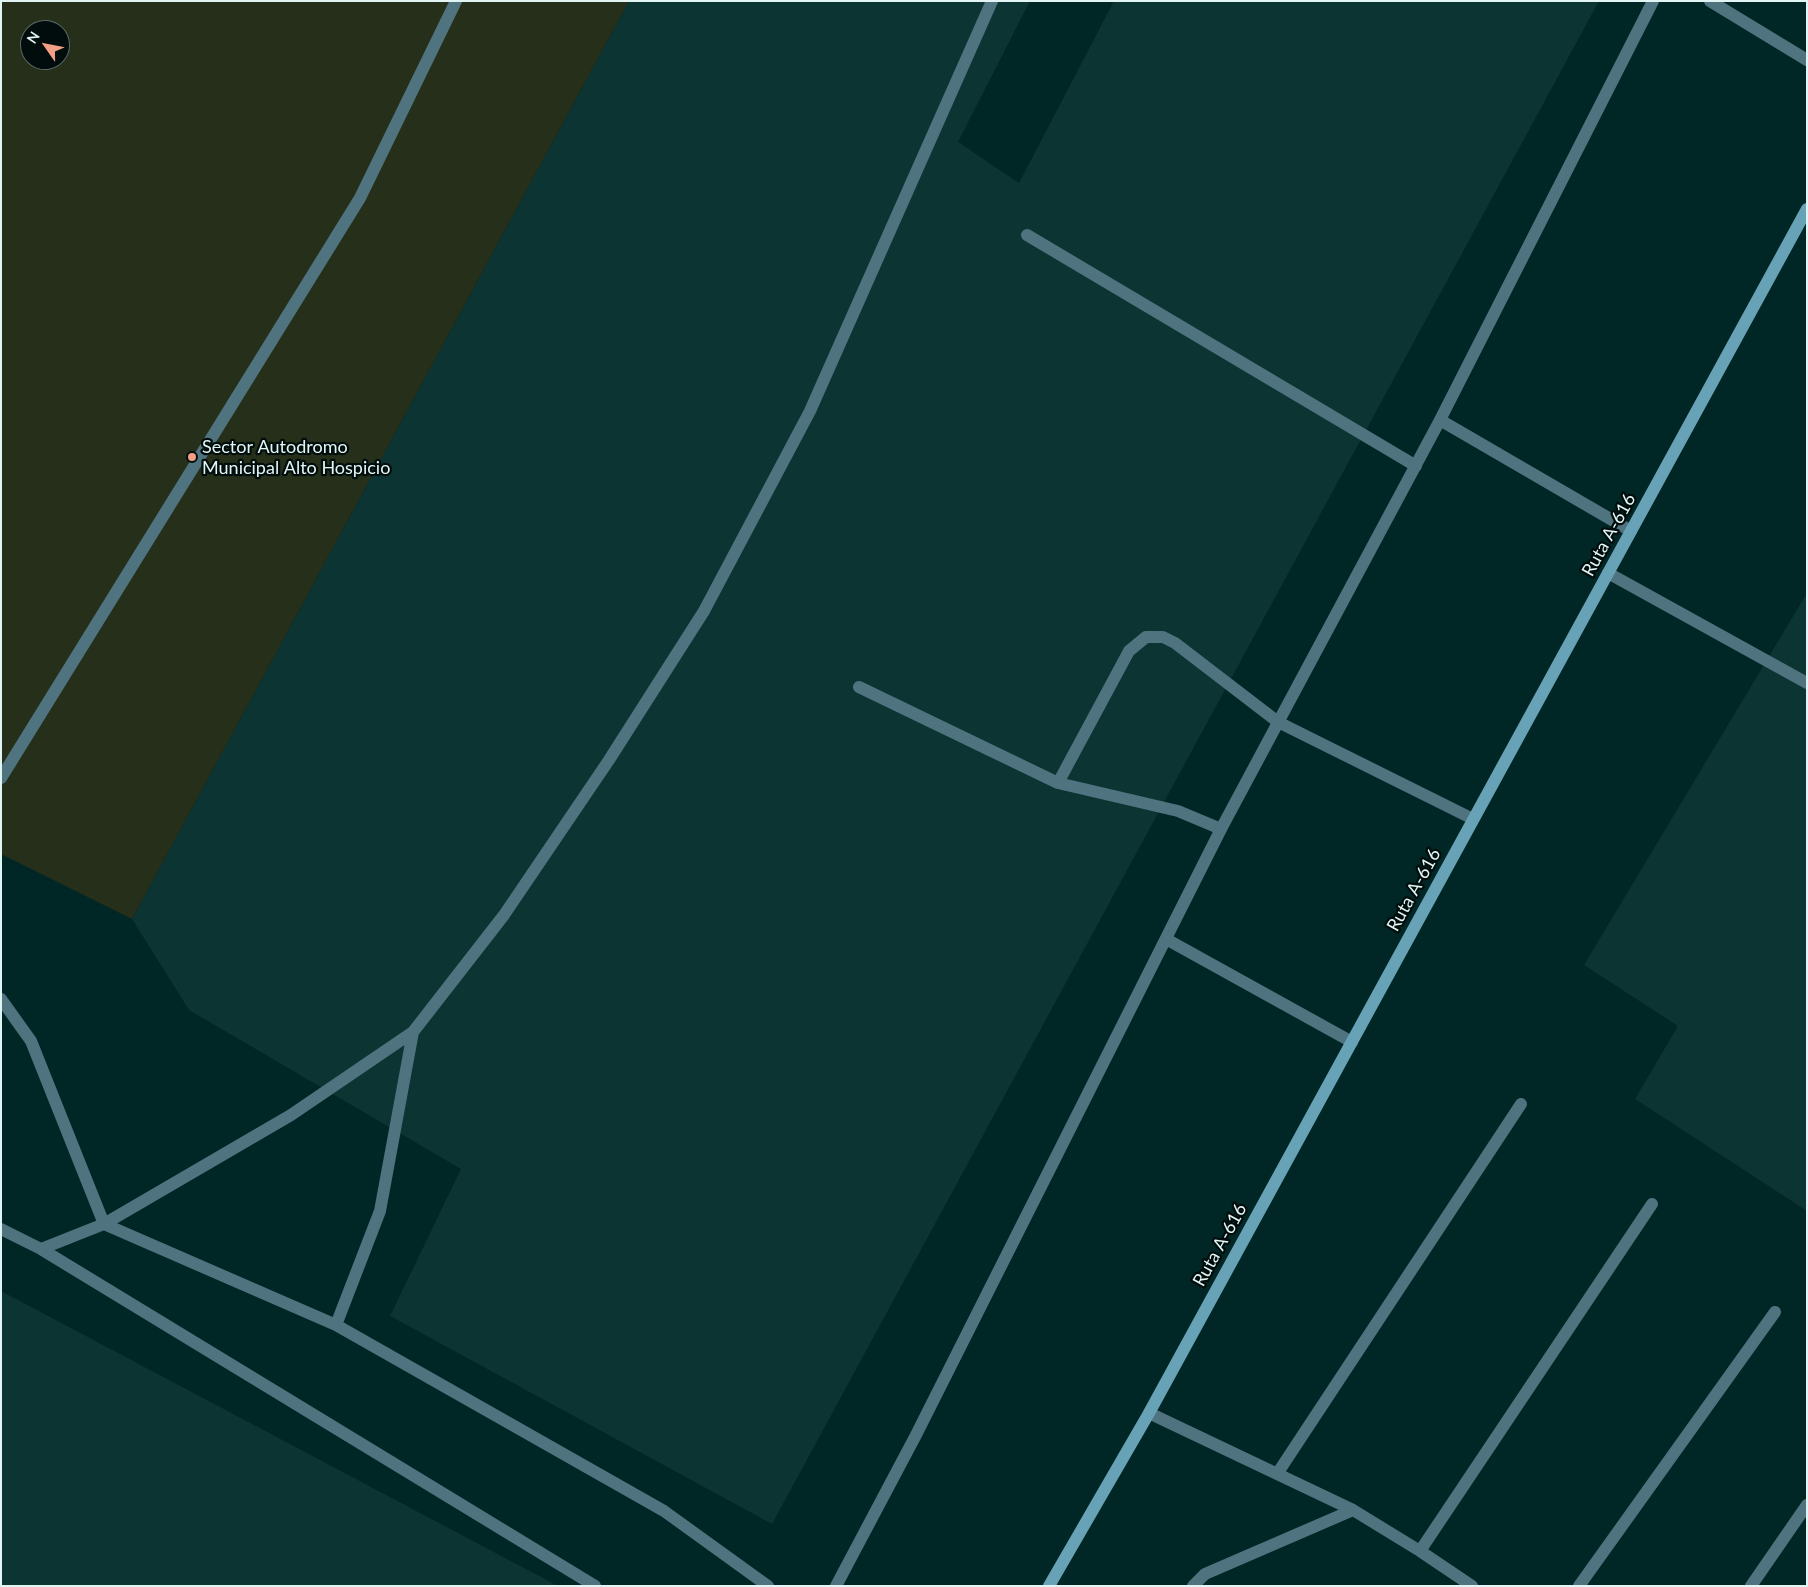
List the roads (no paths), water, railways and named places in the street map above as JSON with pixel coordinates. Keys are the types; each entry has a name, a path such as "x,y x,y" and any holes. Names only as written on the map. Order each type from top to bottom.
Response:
{"main road":[{"name":"Ruta A-616","path":"1049,1586 1149,1413 1807,209"}],"street":[{"path":"1,778 360,198 456,1"},
{"path":"41,1249 104,1224 291,1115 413,1032 504,915 609,760 704,612 810,411 992,1"},
{"path":"836,1586 916,1435 1221,829 1440,420 1653,1"},
{"path":"1710,1 1807,60"},
{"path":"1027,236 1416,466"},
{"path":"1440,420 1631,531"},
{"path":"1608,573 1807,683"},
{"path":"1058,783 1129,652 1146,637 1163,637 1175,643 1278,722 1473,820"},
{"path":"859,687 1058,783 1178,811 1221,829"},
{"path":"1166,939 1352,1042"},
{"path":"1,999 31,1041 104,1224 336,1325 664,1511 768,1586"},
{"path":"336,1325 380,1211 413,1032"},
{"path":"1277,1474 1521,1104"},
{"path":"1420,1551 1652,1204"},
{"path":"1,1230 41,1249 595,1586"},
{"path":"1579,1586 1775,1312"},
{"path":"1149,1413 1353,1510 1420,1551 1472,1586"},
{"path":"1751,1586 1807,1505"},
{"path":"1193,1586 1205,1574 1353,1510"}],"place":[{"name":"Sector Autodromo Municipal Alto Hospicio","path":"192,457"}]}
